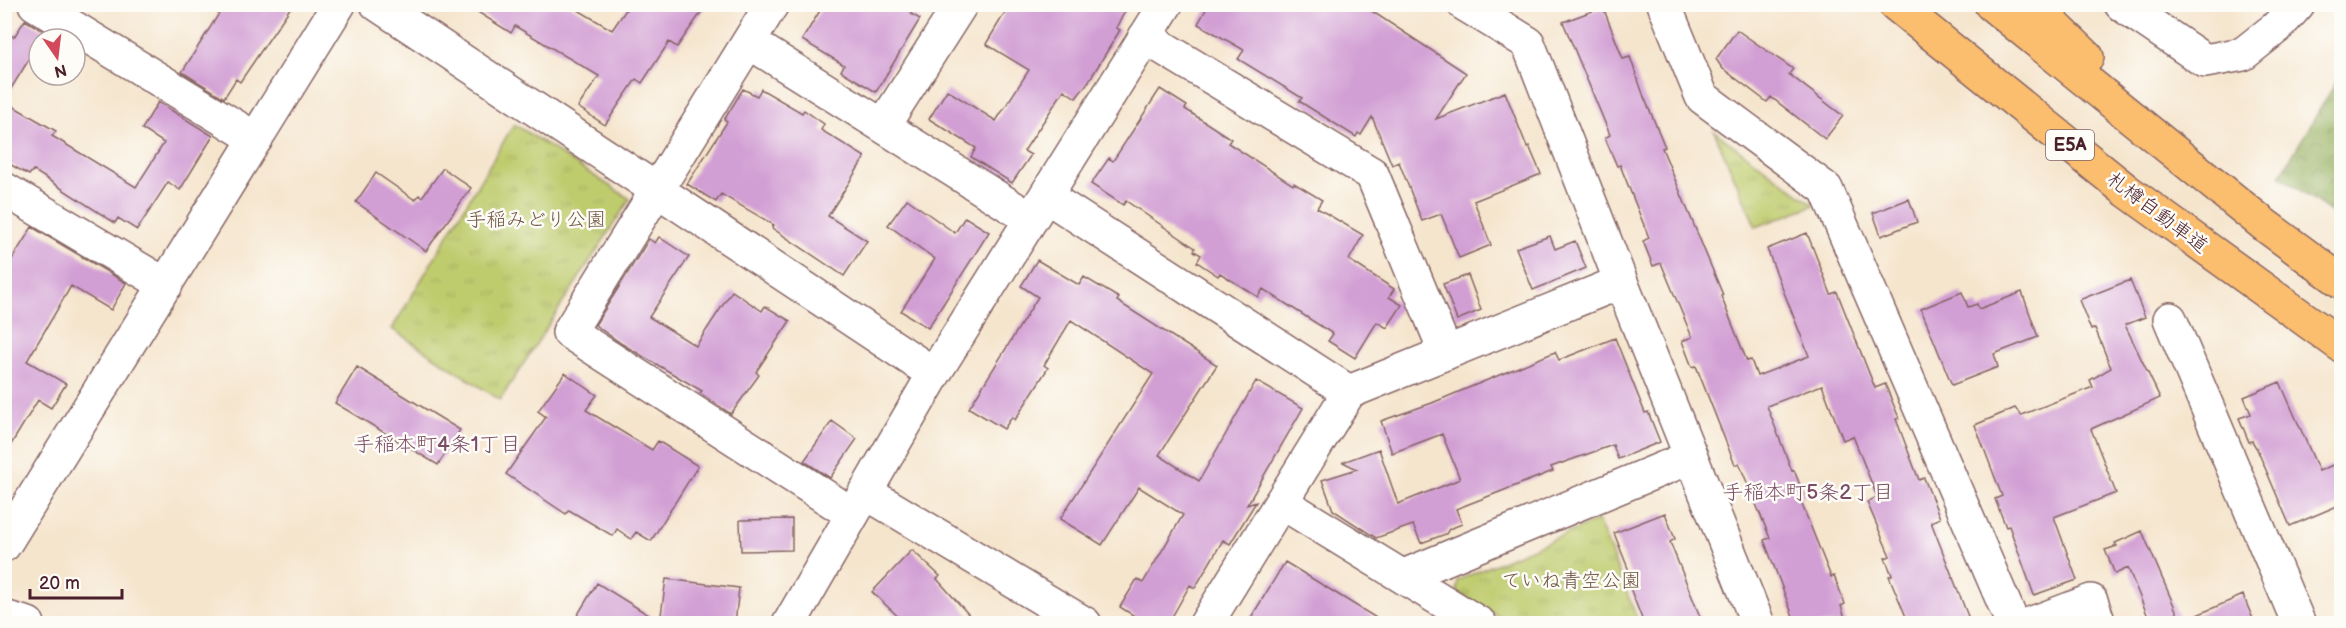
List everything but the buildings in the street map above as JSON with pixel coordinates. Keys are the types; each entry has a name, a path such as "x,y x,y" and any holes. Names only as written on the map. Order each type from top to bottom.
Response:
{"highway":[{"name":"札樽自動車道","path":"1895,4 2127,191 2342,346"},
{"path":"1991,4 2266,226 2342,282"},
{"path":"2032,4 2266,226"}],"street":[{"path":"35,4 256,139"},
{"path":"4,545 339,4"},
{"path":"378,4 934,374"},
{"path":"772,4 569,332 859,503 1085,624"},
{"path":"883,126 961,4"},
{"path":"789,624 934,374 1166,4"},
{"path":"1464,4 1528,43 1758,624"},
{"path":"1664,4 1702,97 1826,189 2013,624"},
{"path":"2121,4 2205,61 2243,54 2277,27 2298,4"},
{"path":"1145,37 1372,174 1446,353"},
{"path":"749,42 883,126 1039,207 1349,392"},
{"path":"4,189 166,285"},
{"path":"1206,624 1349,392 1621,282"},
{"path":"2170,319 2299,624"},
{"path":"1404,576 1691,457"},
{"path":"1281,502 1480,624"},
{"path":"2030,624 2091,601 2099,624"},
{"path":"4,617 28,624"}],"green space":[{"path":"2341,74 2342,219 2280,176"},
{"name":"手稲みどり公園","path":"514,124 630,199 500,400 392,329"},
{"path":"1714,131 1814,205 1756,227"},
{"name":"ていね青空公園","path":"1598,520 1639,623 1510,623 1457,592 1458,580"}],"district":[{"name":"手稲本町4条1丁目","path":"437,444"},
{"name":"手稲本町5条2丁目","path":"1808,492"}]}
